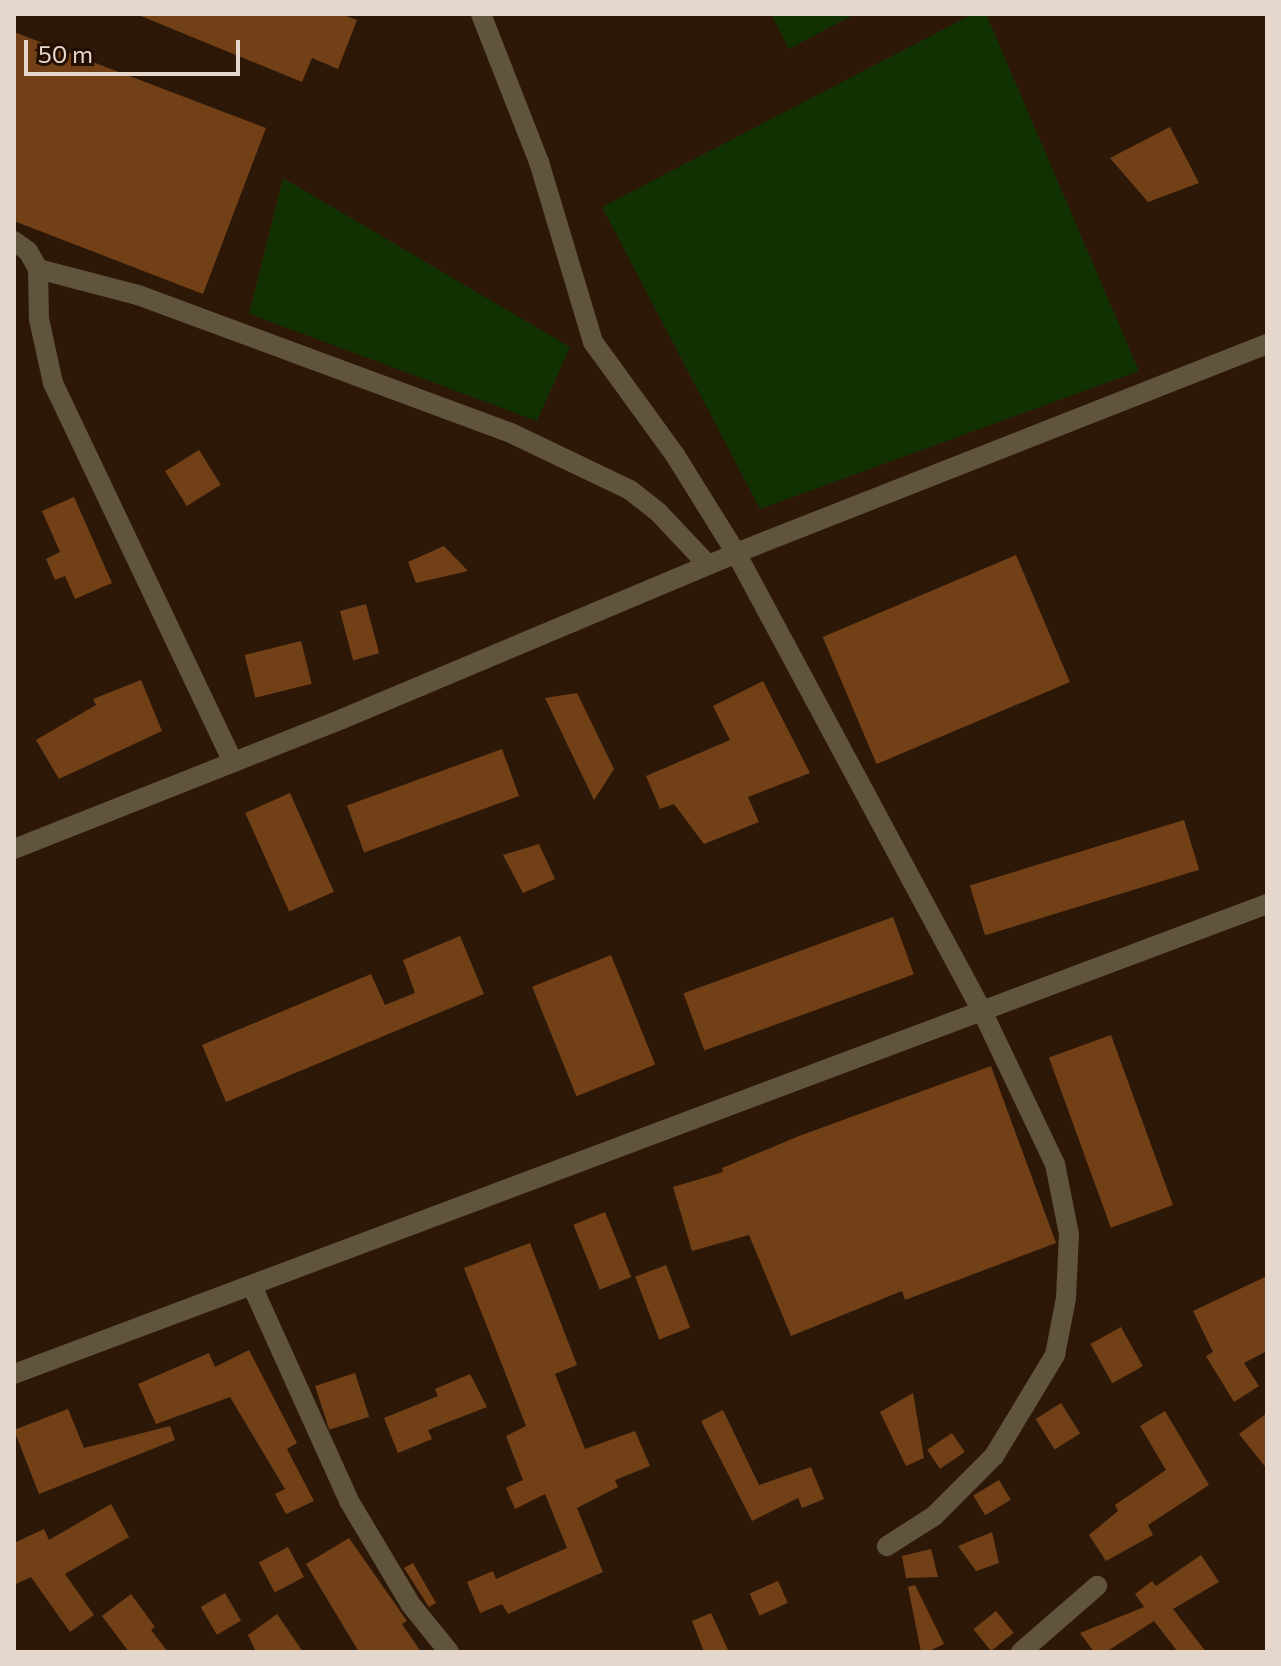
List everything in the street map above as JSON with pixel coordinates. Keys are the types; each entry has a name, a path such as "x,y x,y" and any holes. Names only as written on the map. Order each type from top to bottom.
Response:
{"street":[{"path":"481,14 539,162 593,342 675,455 736,553 982,1011 1055,1164 1069,1234 1066,1298 1055,1355 994,1456 934,1516 887,1546"},
{"path":"14,241 38,269 138,295 511,433 630,490 659,513 708,565"},
{"path":"38,269 39,319 53,383 233,762"},
{"path":"14,849 233,762 736,553 1267,344"},
{"path":"14,1374 253,1288 1267,904"},
{"path":"253,1288 349,1501 411,1605 449,1652"},
{"path":"1021,1652 1097,1586"}],"green space":[{"path":"771,14 855,14 789,49"},
{"path":"973,14 986,14 1139,371 760,509 602,207"},
{"path":"283,178 570,347 537,421 249,314"}],"building":[{"path":"136,14 341,14 357,20 338,69 312,58 302,82"},
{"path":"14,32 266,128 203,294 14,221"},
{"path":"1170,127 1199,183 1148,202 1110,158"},
{"path":"199,450 221,485 187,506 165,471"},
{"path":"74,497 112,583 75,599 65,576 55,580 46,559 60,552 42,511"},
{"path":"444,546 468,571 416,583 408,562"},
{"path":"1016,555 1070,682 877,764 823,637"},
{"path":"366,604 379,653 353,660 340,611"},
{"path":"301,641 312,684 255,698 245,655"},
{"path":"141,680 162,731 59,779 36,740 96,705 93,699"},
{"path":"763,681 810,773 748,797 759,822 704,844 674,804 660,809 646,776 730,740 713,706"},
{"path":"577,693 614,769 594,800 545,698"},
{"path":"502,749 519,796 364,852 347,805"},
{"path":"290,793 334,892 289,912 245,813"},
{"path":"1184,820 1199,870 985,935 970,885"},
{"path":"539,844 555,879 523,893 503,855"},
{"path":"893,917 914,974 704,1051 683,993"},
{"path":"460,936 484,994 226,1102 202,1045 371,974 385,1005 415,993 403,960"},
{"path":"611,955 655,1064 576,1096 532,987"},
{"path":"1111,1035 1173,1205 1111,1228 1049,1058"},
{"path":"991,1066 1056,1243 905,1300 902,1291 791,1336 749,1235 692,1251 673,1187 723,1172 722,1168 799,1136"},
{"path":"605,1212 631,1277 600,1290 573,1225"},
{"path":"530,1243 577,1365 555,1374 585,1449 635,1431 650,1466 615,1480 618,1487 577,1508 603,1572 508,1614 502,1604 480,1613 467,1582 493,1571 496,1579 567,1548 545,1494 515,1509 506,1488 523,1480 506,1436 526,1426 464,1268"},
{"path":"666,1265 690,1328 659,1339 635,1277"},
{"path":"1267,1276 1267,1351 1244,1363 1259,1386 1234,1402 1206,1356 1213,1352 1193,1311"},
{"path":"1121,1327 1143,1366 1112,1383 1090,1344"},
{"path":"249,1350 297,1443 287,1449 314,1501 286,1514 275,1494 285,1489 230,1397 156,1424 138,1384 209,1353 215,1367"},
{"path":"355,1373 369,1417 329,1430 315,1386"},
{"path":"470,1374 487,1407 428,1430 432,1439 398,1453 384,1418 438,1396 435,1389"},
{"path":"913,1393 924,1458 906,1466 880,1412"},
{"path":"1061,1403 1080,1434 1055,1449 1036,1419"},
{"path":"68,1409 84,1448 170,1426 175,1440 39,1494 14,1430"},
{"path":"723,1410 759,1485 811,1467 824,1499 802,1508 798,1498 752,1521 701,1421"},
{"path":"1165,1411 1209,1485 1148,1525 1153,1535 1106,1561 1089,1535 1118,1511 1115,1505 1166,1470 1140,1426"},
{"path":"1267,1413 1267,1469 1239,1434"},
{"path":"952,1433 965,1452 940,1469 927,1450"},
{"path":"999,1480 1011,1500 985,1515 973,1495"},
{"path":"111,1504 129,1537 65,1574 94,1615 70,1632 31,1577 14,1585 14,1543 44,1529 49,1540"},
{"path":"992,1532 999,1563 976,1571 958,1546"},
{"path":"349,1538 407,1621 402,1624 421,1652 359,1652 306,1564"},
{"path":"288,1547 304,1577 275,1593 259,1562"},
{"path":"931,1549 938,1577 906,1578 902,1556"},
{"path":"1201,1555 1219,1582 1173,1609 1206,1652 1178,1652 1154,1621 1106,1652 1094,1652 1080,1633 1144,1607 1135,1594 1152,1581 1156,1586"},
{"path":"413,1563 436,1603 429,1607 404,1568"},
{"path":"778,1581 788,1603 759,1616 750,1594"},
{"path":"915,1585 944,1644 927,1652 921,1652 908,1587"},
{"path":"225,1593 241,1621 217,1635 201,1607"},
{"path":"131,1594 155,1627 151,1630 168,1652 129,1652 102,1616"},
{"path":"996,1611 1014,1633 991,1651 973,1629"},
{"path":"711,1613 729,1652 704,1652 692,1621"},
{"path":"277,1614 303,1652 256,1652 248,1635"}]}
